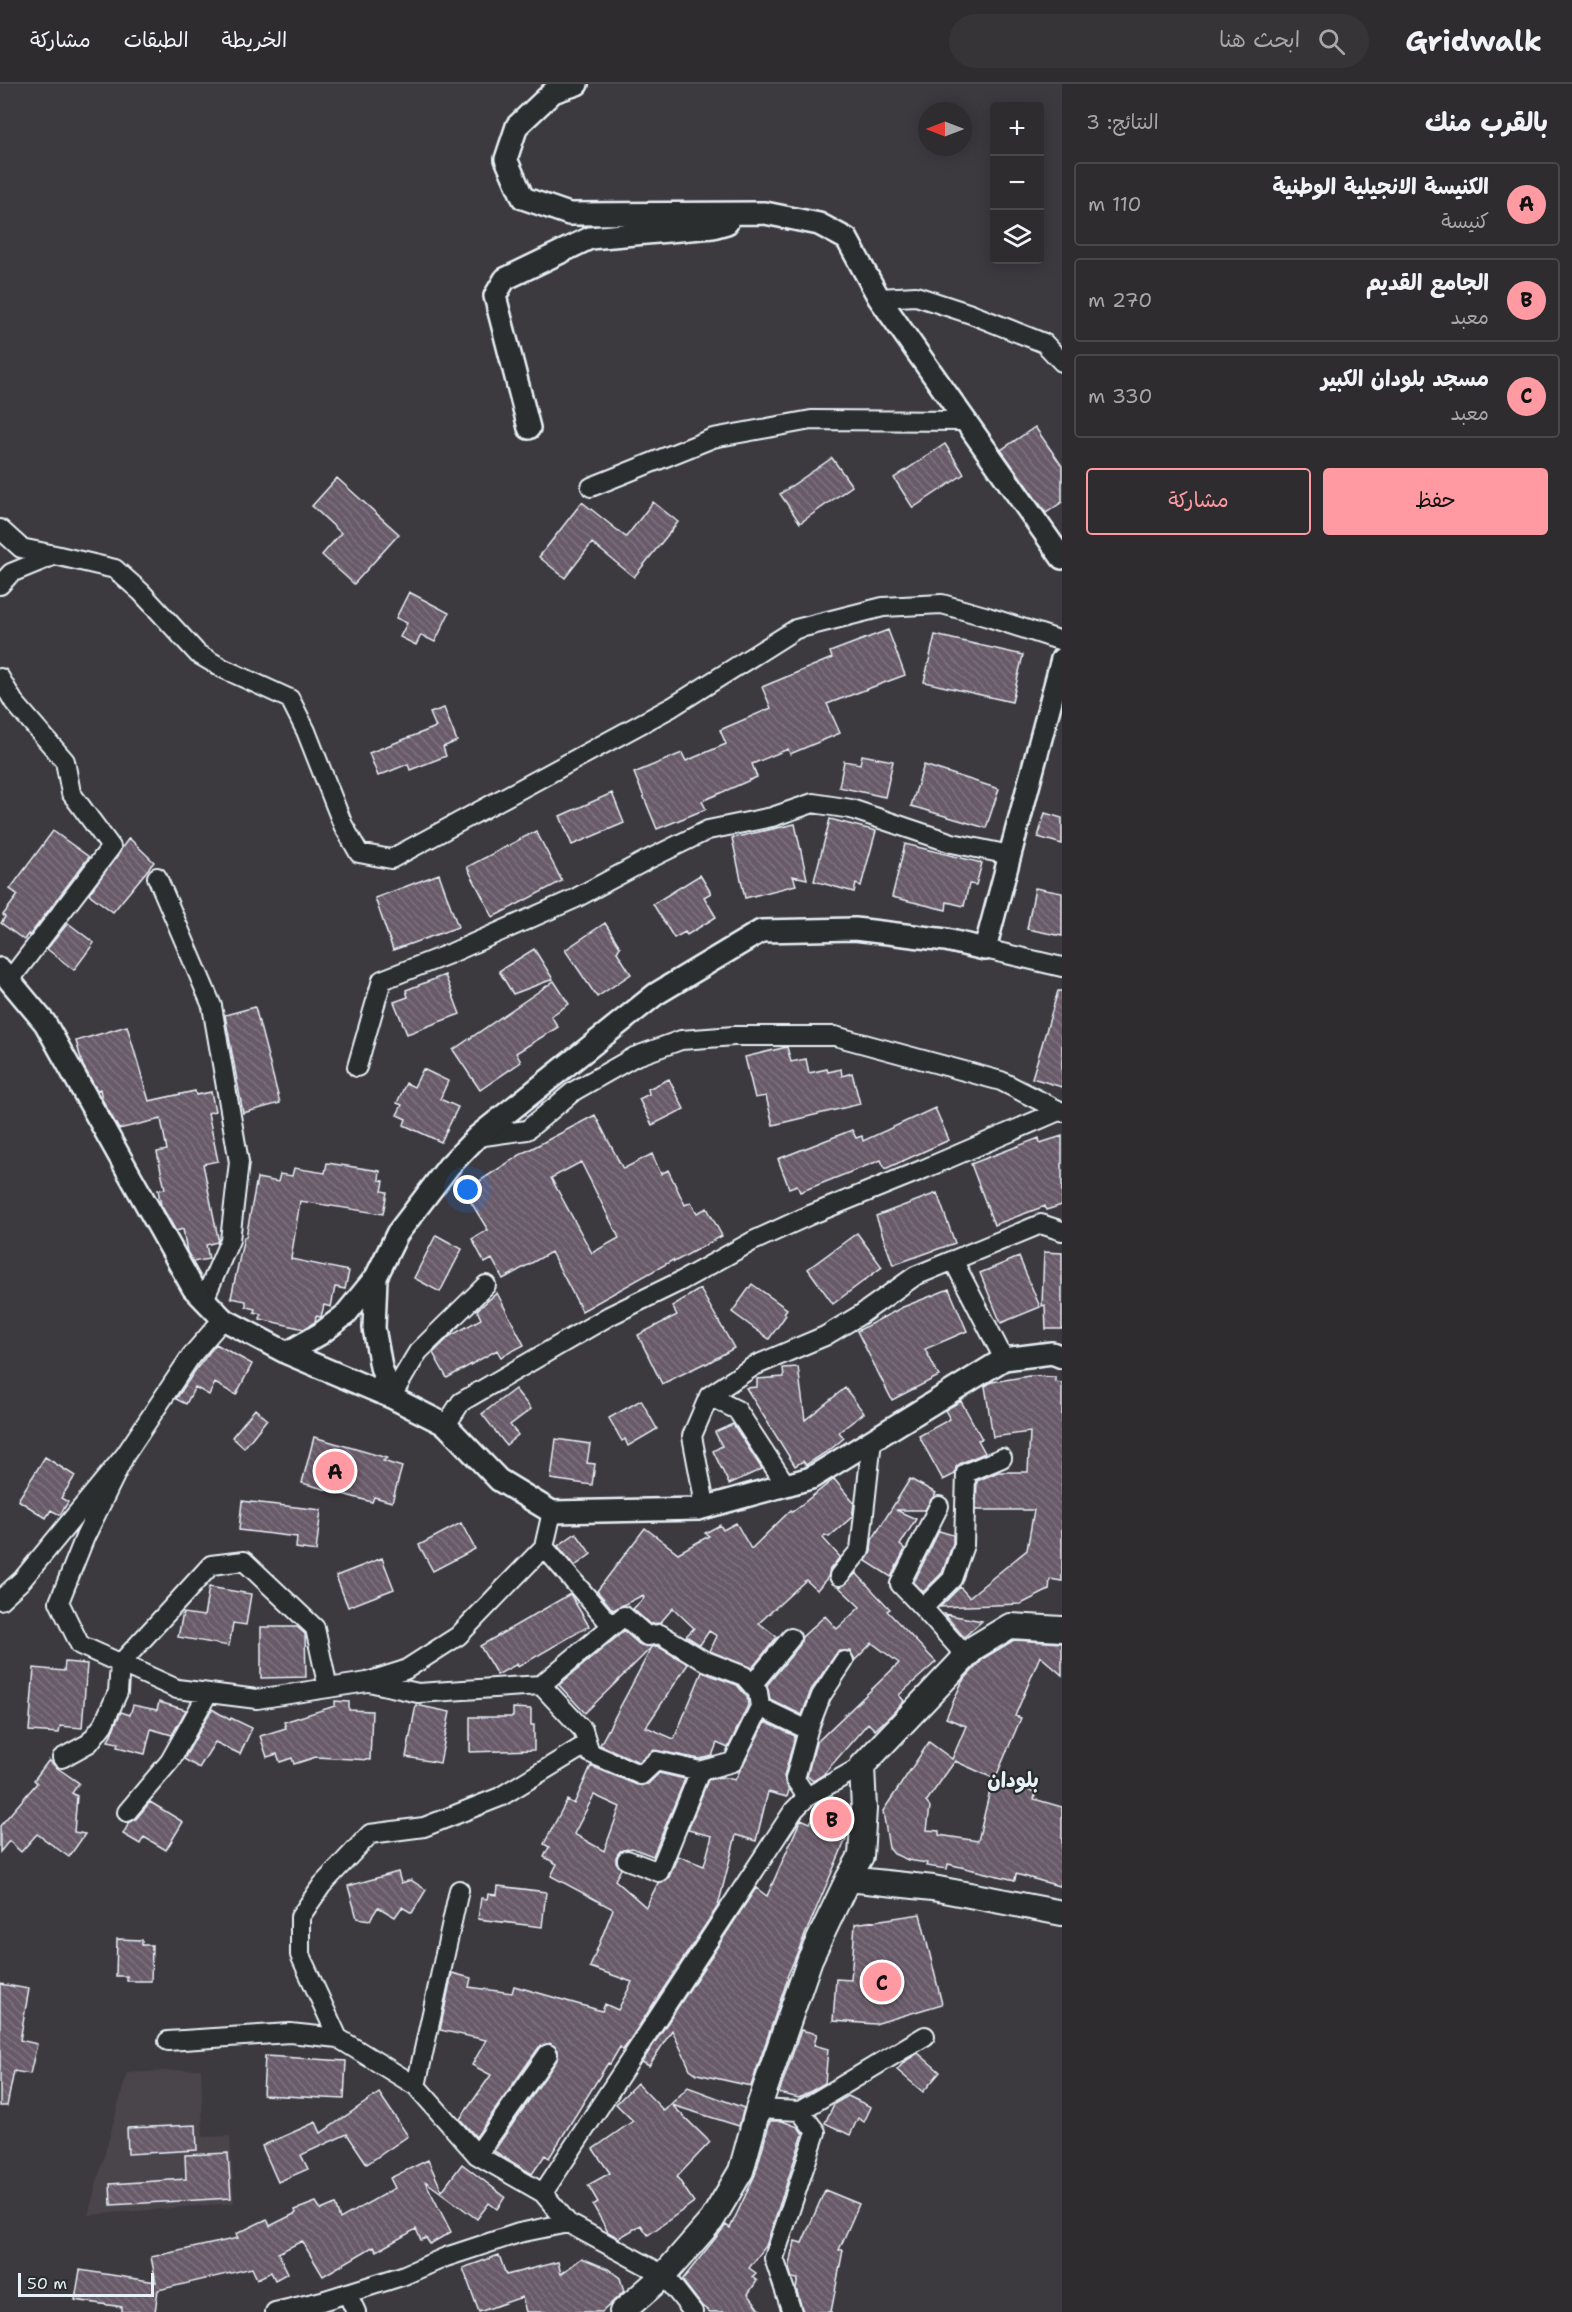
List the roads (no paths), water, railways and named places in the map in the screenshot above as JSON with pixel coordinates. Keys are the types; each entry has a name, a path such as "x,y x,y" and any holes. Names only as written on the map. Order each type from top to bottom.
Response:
{"main road":[{"path":"622,2312 664,2275 712,2220 741,2171 759,2109 810,1959 861,1856 864,1809 862,1766 975,1647 1010,1626 1062,1629"},
{"path":"848,1879 933,1888 1062,1913"}],"street":[{"path":"577,84 553,92 517,126 506,159 523,198 569,214 765,213 819,224 847,239 879,298 1062,558"},
{"path":"529,428 495,296 505,279 590,238 713,227 765,213"},
{"path":"879,298 916,296 971,314 1044,343 1062,363"},
{"path":"591,487 713,438 811,420 966,421"},
{"path":"0,530 21,548 115,569 141,592 198,654 222,668 290,699 306,731 343,825 359,854 391,859 672,707 796,629 883,607 942,604 988,616 1062,641"},
{"path":"0,585 11,573 55,555"},
{"path":"985,949 1062,659"},
{"path":"0,678 14,702 64,761 71,793 111,847 4,975 45,1023 193,1288 223,1319 287,1353 391,1397 446,1425 499,1480 552,1512 699,1509 811,1478 1004,1359 1059,1353"},
{"path":"357,1067 382,980 449,954 564,904 708,831 772,817 813,803 850,809 952,843 1010,855"},
{"path":"158,876 212,1006 238,1162 230,1240 204,1300"},
{"path":"287,1353 320,1334 345,1315 376,1277 397,1234 449,1166 477,1137 656,994 761,931 855,929 946,940 1062,967"},
{"path":"477,1137 527,1130 574,1091 634,1057 681,1040 734,1036 835,1036 1001,1081 1061,1112"},
{"path":"446,1425 461,1402 609,1316 681,1281 753,1241 810,1215 1061,1112"},
{"path":"699,1509 702,1494 692,1436 709,1396 754,1366 825,1336 860,1315 915,1276 1041,1224 1062,1230"},
{"path":"953,1260 1004,1359"},
{"path":"376,1277 374,1328 381,1367 391,1397"},
{"path":"391,1397 418,1352 486,1285"},
{"path":"0,1600 22,1580 125,1455 191,1356 223,1319"},
{"path":"709,1396 737,1410 786,1485"},
{"path":"839,1576 860,1550 872,1440"},
{"path":"125,1455 85,1537 59,1602 80,1645 177,1689 257,1699 367,1682 405,1670 458,1636 544,1547 552,1512"},
{"path":"923,1608 952,1579 964,1545 966,1473 1002,1458"},
{"path":"939,1506 900,1584 966,1656"},
{"path":"544,1547 611,1625"},
{"path":"62,1758 89,1743 103,1725 118,1692 120,1664 211,1565 244,1561 315,1628 328,1688"},
{"path":"367,1682 418,1693 541,1685 624,1616 646,1636 660,1634 703,1660 744,1676 758,1692 760,1707 733,1762 700,1771 656,1761 641,1775 590,1753 583,1730 541,1685"},
{"path":"752,1685 792,1638"},
{"path":"807,1797 795,1779 808,1730 820,1696 844,1661"},
{"path":"128,1812 170,1761 208,1693"},
{"path":"760,1707 808,1730"},
{"path":"338,2038 300,1955 300,1917 322,1884 370,1834 424,1827 500,1797 588,1744"},
{"path":"543,2193 794,1810 807,1797 862,1766"},
{"path":"627,1860 659,1872 700,1771"},
{"path":"417,2086 459,1890"},
{"path":"168,2041 290,2033 338,2038 417,2086 477,2155 543,2193 567,2223 664,2275 693,2312"},
{"path":"759,2109 800,2111 925,2037"},
{"path":"477,2155 548,2054"},
{"path":"792,2312 774,2258 816,2132 800,2111"},
{"path":"275,2312 402,2276 446,2257 519,2233 567,2223"},
{"path":"347,2293 356,2312"}],"place":[{"name":"الكنيسة الانجيلية الوطنية","path":"335,1471"},
{"name":"الجامع القديم","path":"832,1819"},
{"name":"مسجد بلودان الكبير","path":"882,1982"}],"district":[{"name":"بلودان","path":"1013,1780"}]}
